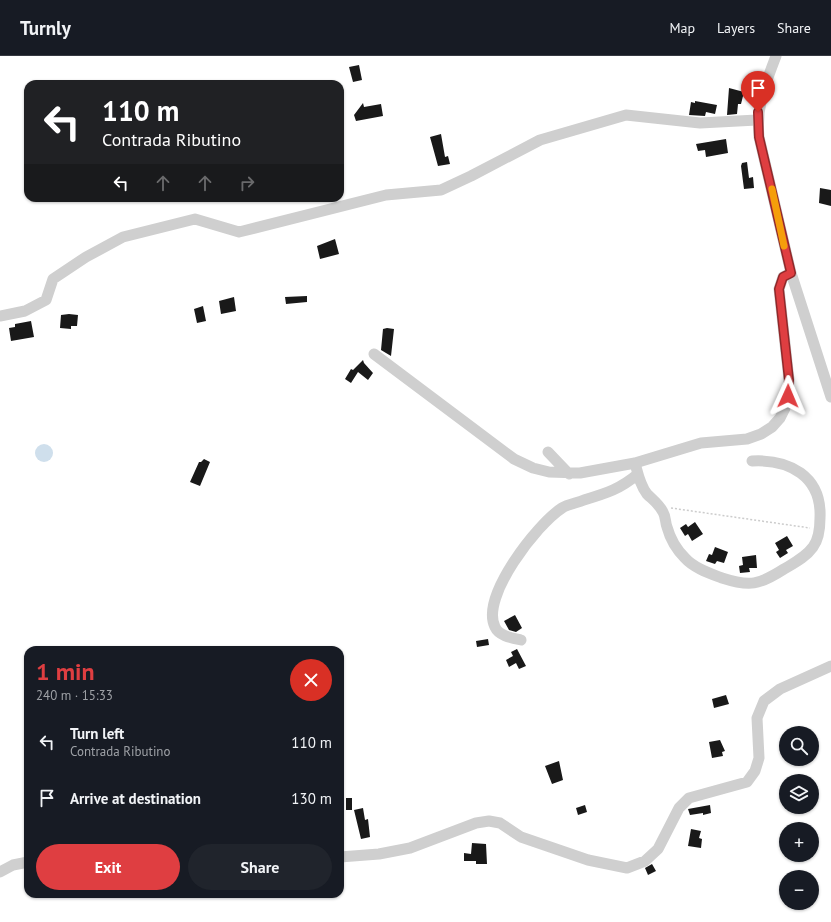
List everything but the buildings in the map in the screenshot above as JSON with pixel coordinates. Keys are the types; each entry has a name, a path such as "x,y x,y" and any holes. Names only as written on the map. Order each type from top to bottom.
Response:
{"street":[{"path":"776,56 760,103 757,120 759,137 791,273 831,397"},
{"path":"0,316 25,311 46,300 53,279 86,257 123,237 195,219 239,232 386,195 441,190 540,140 626,115 700,123 757,120"},
{"path":"374,354 514,459 533,468 569,474 636,468 701,443 747,438 761,434 772,427 780,418 785,408 788,396 789,380 779,289 783,277 791,273"},
{"path":"548,452 569,474"},
{"path":"636,468 647,494 660,506 674,542 685,559 699,569 743,584 759,583 804,556 813,547 820,529 819,501 808,479 791,466 779,462 752,461"},
{"path":"521,640 510,638 495,628 492,619 492,607 508,570 521,549 548,519 562,508 623,487 636,468"},
{"path":"344,857 379,854 410,848 476,823 488,821 500,823 521,837 588,860 627,868 645,861 658,849 679,808 689,798 746,782 755,771 759,758 757,718 764,701 780,689 831,666"},
{"path":"0,872 13,865 24,863"}],"path":[{"path":"660,506 820,529"}],"water":[{"path":"44,444 50,447 53,453 50,459 44,462 38,459 35,453 38,447"}],"slow traffic":[{"path":"772,189 784,246"}],"route":[{"path":"758,112 757,120 759,137 791,273 783,277 780,282 779,289 789,380 788,396"}]}
